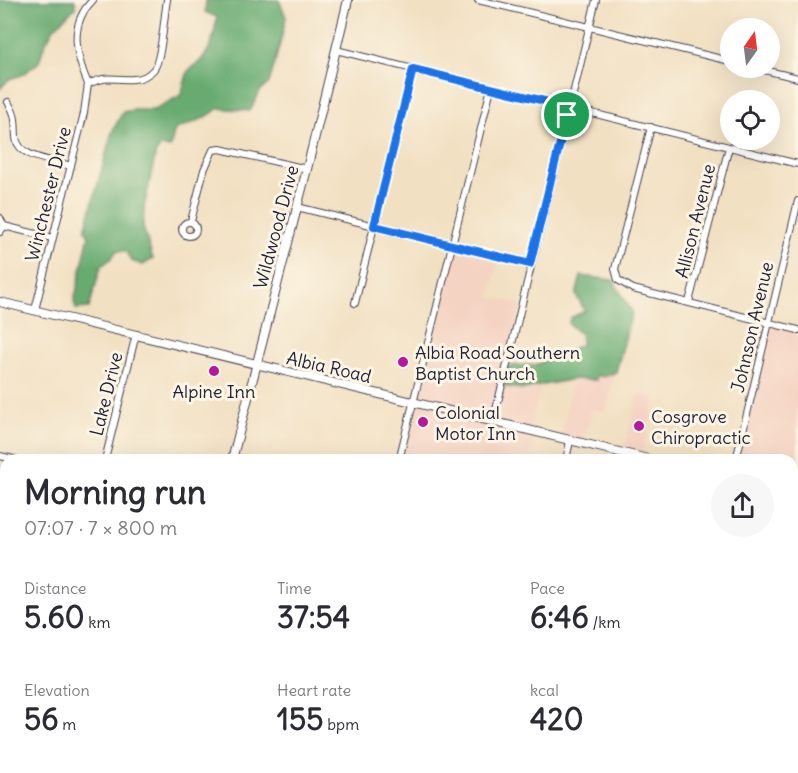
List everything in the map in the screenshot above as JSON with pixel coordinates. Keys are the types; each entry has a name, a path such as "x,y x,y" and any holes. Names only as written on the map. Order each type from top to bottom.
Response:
{"street":[{"path":"93,0 86,7 76,31 77,46 88,84 104,77 136,80 146,76 154,69 158,59 167,0"},
{"name":"Wildwood Drive","path":"234,454 348,0"},
{"path":"478,0 720,59"},
{"path":"493,422 596,0"},
{"path":"336,50 720,145"},
{"path":"356,303 413,69"},
{"path":"780,74 798,78"},
{"name":"Winchester Drive","path":"35,310 87,101 88,84"},
{"path":"400,454 491,88"},
{"path":"8,102 15,114 16,143 22,150 30,155 70,166"},
{"path":"651,127 615,273 618,280 633,289 798,330"},
{"path":"191,221 204,170 213,150 223,149 307,169"},
{"name":"Allison Avenue","path":"689,302 728,150"},
{"path":"741,150 798,164"},
{"name":"Johnson Avenue","path":"737,454 798,201"},
{"path":"297,207 530,264"},
{"path":"0,218 2,229 52,238"},
{"name":"Albia Road","path":"0,302 626,454"},
{"name":"Lake Drive","path":"106,454 136,334"},
{"path":"567,454 570,441"}],"shaded area":[{"path":"452,246 499,257 490,297 521,304 506,363 523,389 541,384 530,430 536,432 530,454 403,454"},
{"path":"770,323 798,329 798,454 738,454"},
{"path":"616,372 605,412 592,409 583,444 560,438 574,379 595,380 597,374 604,377"},
{"path":"638,393 655,398 642,454 623,454"}],"green space":[{"path":"0,0 75,0 75,8 54,28 44,46 39,62 22,75 9,79 0,89"},
{"path":"206,0 279,0 286,17 269,83 260,91 250,111 218,108 204,118 175,129 170,148 161,146 156,152 144,208 143,227 153,259 143,265 131,261 126,251 116,251 111,259 101,266 89,308 76,309 74,302 89,235 85,230 112,132 123,112 154,110 181,95 188,71 206,54 214,34 217,17 205,12"},
{"path":"581,276 613,280 632,312 616,372 604,377 597,375 596,380 574,379 523,389 501,386 506,366 536,365 581,345 581,335 569,324 570,318 585,311 576,295"}],"place":[{"name":"Albia Road Southern Baptist Church","path":"403,362"},
{"name":"Alpine Inn","path":"214,371"},
{"name":"Colonial Motor Inn","path":"423,422"},
{"name":"Cosgrove Chiropractic","path":"639,426"}],"route":[{"path":"413,69 569,107 567,115 530,264 374,226 413,69"}]}
